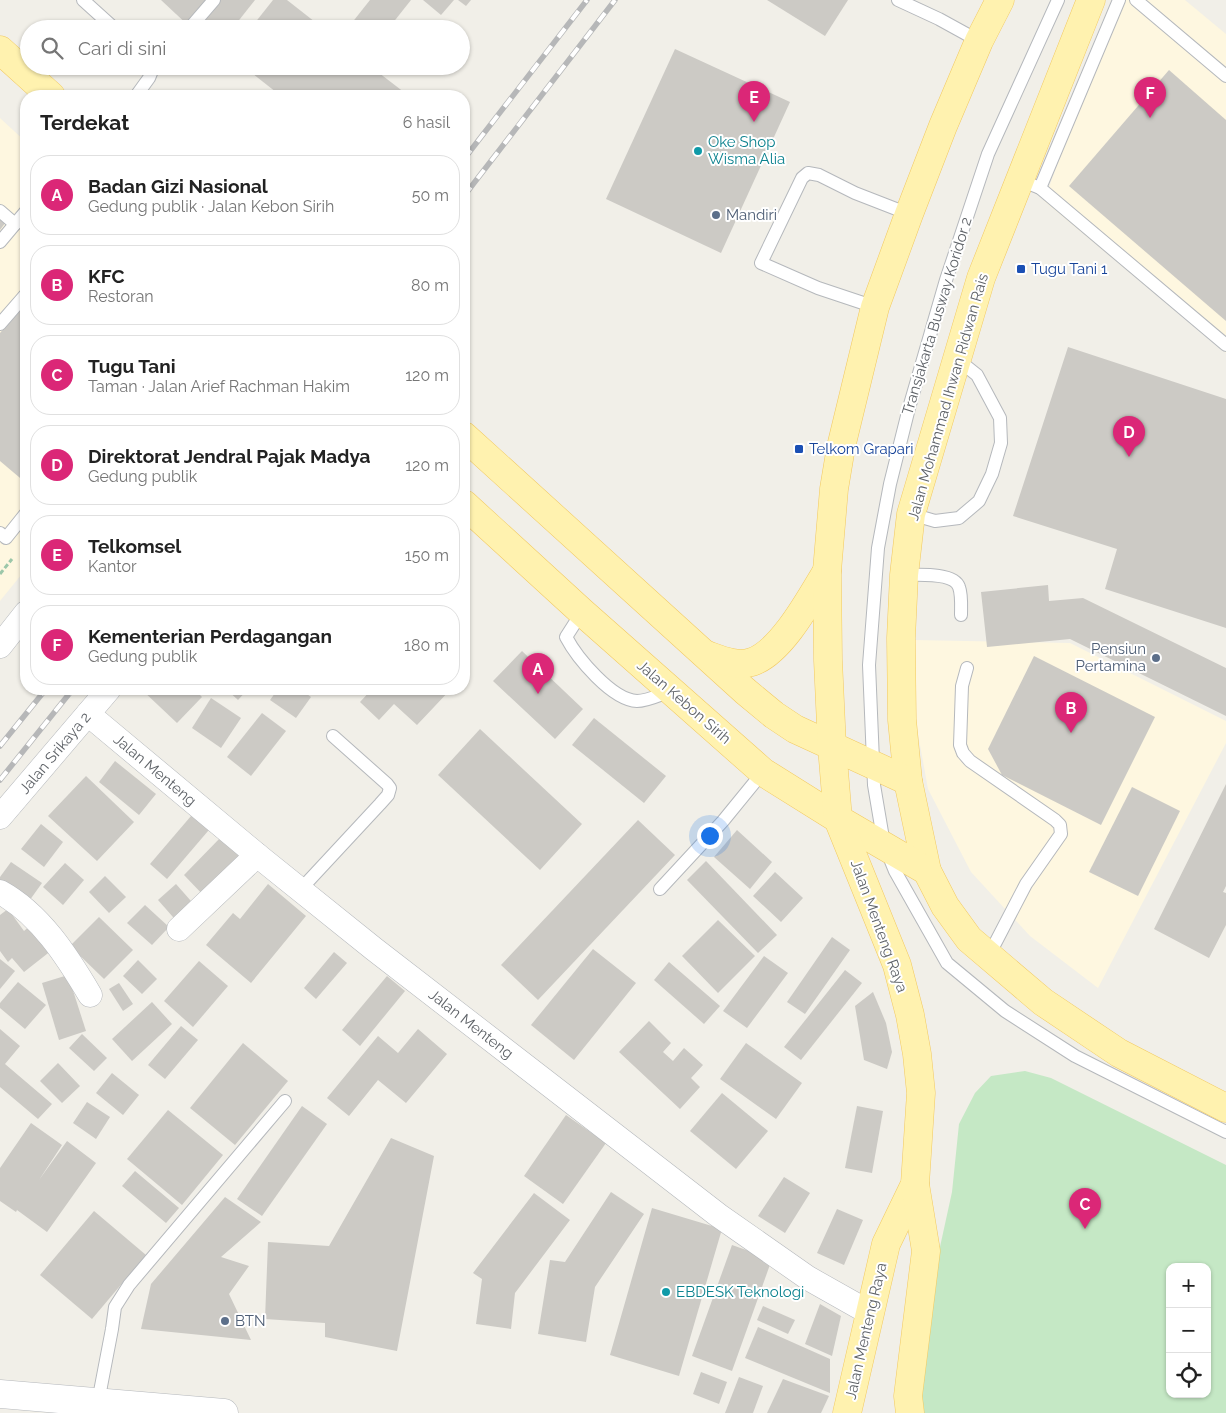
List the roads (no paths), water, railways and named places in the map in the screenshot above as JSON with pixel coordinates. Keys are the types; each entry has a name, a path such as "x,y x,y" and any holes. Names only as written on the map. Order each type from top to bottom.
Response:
{"main road":[{"path":"838,819 828,660 827,571 834,489 841,447 876,307 909,214 979,41 1000,0"},
{"name":"Jalan Mohammad Ihwan Ridwan Rais","path":"1091,0 1030,184 981,278 911,514 904,575 901,638 902,720 908,782 928,870 945,906 969,939 1043,1002 1119,1053 1226,1108"},
{"path":"0,50 20,68"},
{"path":"28,75 44,90"},
{"path":"470,441 703,654 774,715 794,729 908,782"},
{"name":"Jalan Kebon Sirih","path":"470,509 582,612 763,772 838,819 928,870"},
{"path":"703,654 730,663 752,662 771,651 798,618 827,571"},
{"name":"Jalan Menteng Raya","path":"838,819 896,965 910,1015 921,1093 915,1184 886,1244 847,1413"},
{"path":"910,1413 908,1396 926,1251 915,1184"}],"street":[{"path":"0,646 20,621"},
{"name":"Jalan Srikaya 2","path":"0,817 104,695"},
{"name":"Jalan Menteng","path":"88,714 257,855 382,955 718,1215 808,1278 870,1313"},
{"path":"179,929 257,855"},
{"path":"0,892 35,918 68,958 90,995"},
{"path":"0,1394 96,1407 224,1413"}],"lane":[{"path":"82,0 105,20"},
{"path":"197,20 214,0"},
{"path":"898,0 939,19 979,41"},
{"name":"Transjakarta Busway Koridor 2","path":"1058,0 988,154 943,289 892,474 878,548 869,665 874,785 884,844 895,871 947,963 1005,1011 1075,1056 1226,1132"},
{"path":"1119,0 1030,184 1226,345"},
{"path":"1136,0 1226,76"},
{"path":"140,90 150,75"},
{"path":"876,307 818,288 761,263 802,178 808,173 819,175 855,193 909,214"},
{"path":"0,211 15,224"},
{"path":"0,242 20,219"},
{"path":"0,324 20,301"},
{"path":"911,514 935,521 959,518 979,501 992,474 1001,443 1000,418 977,375 957,359"},
{"path":"0,533 6,538 20,520"},
{"path":"904,575 936,576 953,580 959,586 961,615"},
{"path":"582,612 566,637 573,650 593,674 614,691 635,701 642,701 671,691"},
{"path":"966,668 962,686 960,745 963,753 970,761 1055,820 1060,825 1061,834 1026,884 988,957"},
{"path":"301,889 380,804 390,788 333,736"},
{"path":"660,888 722,821 763,772"},
{"path":"96,1407 115,1307 129,1285 285,1101"}],"railway":[{"path":"470,151 587,0"},
{"path":"470,188 615,0"},
{"path":"0,746 41,695"},
{"path":"0,780 68,695"}],"place":[{"name":"Kementerian Perdagangan","path":"1150,118"},
{"name":"Telkomsel","path":"754,122"},
{"name":"Oke Shop Wisma Alia","path":"698,151"},
{"name":"Mandiri","path":"716,215"},
{"name":"Tugu Tani 1","path":"1021,269"},
{"name":"Telkom Grapari","path":"799,449"},
{"name":"Direktorat Jendral Pajak Madya","path":"1129,457"},
{"name":"Pensiun Pertamina","path":"1156,658"},
{"name":"Badan Gizi Nasional","path":"538,694"},
{"name":"KFC","path":"1071,733"},
{"name":"Tugu Tani","path":"1085,1229"},
{"name":"EBDESK Teknologi","path":"666,1292"},
{"name":"BTN","path":"225,1321"}]}
